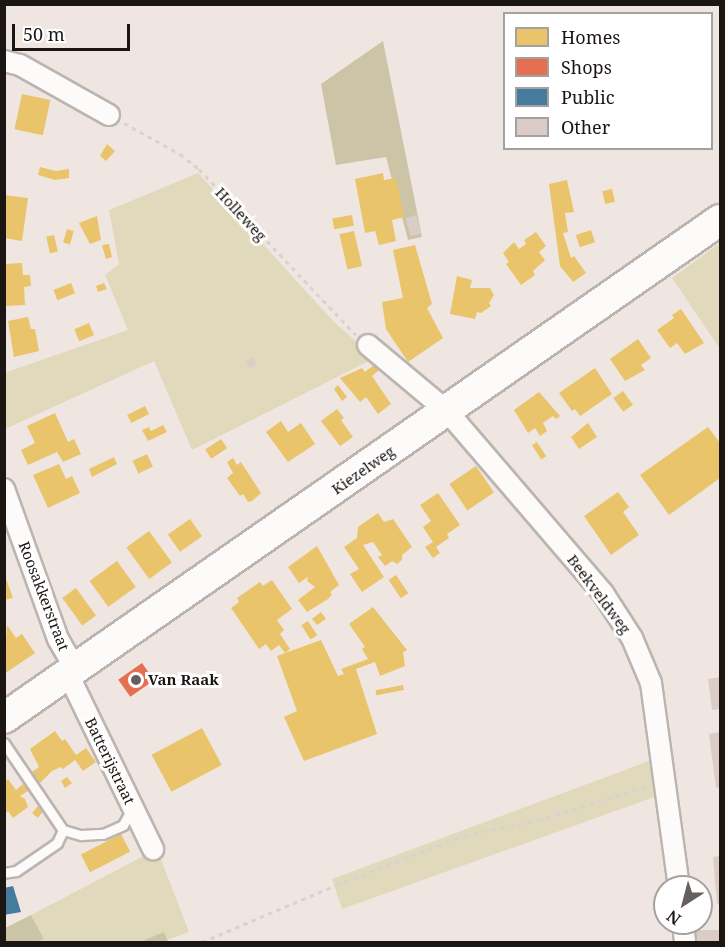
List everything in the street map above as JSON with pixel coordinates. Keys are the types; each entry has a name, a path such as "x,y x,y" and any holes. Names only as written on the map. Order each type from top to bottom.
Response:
{"main road":[{"name":"Kiezelweg","path":"4,718 720,220"}],"street":[{"path":"4,61 20,65 109,115"},
{"path":"368,345 447,411"},
{"name":"Beekveldweg","path":"447,411 603,593 632,638 651,684 678,875"},
{"name":"Roosakkerstraat","path":"4,489 71,671"},
{"name":"Batterijstraat","path":"71,671 153,849"}],"lane":[{"path":"4,743 63,830 81,835 103,834 123,825 133,807"},
{"path":"4,873 16,871 57,843 63,830"}],"path":[{"name":"Holleweg","path":"109,115 180,154 200,169 349,330 368,345"},
{"path":"202,942 336,885 465,835 538,819 666,781"}],"shaded area":[{"path":"383,41 422,237 408,240 386,157 336,165 321,84"},
{"path":"198,173 335,323 375,358 192,450 154,361 5,429 4,373 128,330 105,275 119,264 109,210"},
{"path":"701,212 707,220 637,262 649,249"},
{"path":"720,243 720,349 672,278"},
{"path":"657,758 660,795 342,909 332,879"},
{"path":"157,849 189,932 167,940 164,933 140,942 37,942 44,939 31,915"},
{"path":"31,915 44,939 37,942 5,942 5,928"},
{"path":"164,932 168,942 140,942"}],"building: Homes":[{"path":"22,94 50,100 43,135 15,129"},
{"path":"107,144 115,151 106,161 100,156"},
{"path":"40,167 56,171 69,169 69,178 55,180 38,175"},
{"path":"383,173 384,180 396,178 404,217 392,220 396,241 379,245 375,231 365,233 355,179"},
{"path":"567,180 574,212 565,213 568,232 563,233 571,258 574,256 586,273 573,282 560,266 549,184"},
{"path":"612,189 615,202 605,204 602,191"},
{"path":"4,195 28,198 22,241 4,238"},
{"path":"352,215 354,226 334,229 332,218"},
{"path":"97,216 101,240 90,244 79,223"},
{"path":"67,229 74,231 70,244 63,242"},
{"path":"591,230 595,242 580,247 576,235"},
{"path":"354,231 362,266 347,269 339,234"},
{"path":"536,232 546,246 539,252 545,260 533,271 535,275 521,285 506,264 509,262 503,253 514,242 519,249 526,244 524,240"},
{"path":"54,235 58,252 50,253 46,237"},
{"path":"109,244 112,257 106,259 102,245"},
{"path":"415,245 432,304 427,308 443,338 408,362 386,329 382,302 403,298 393,250"},
{"path":"22,263 23,275 30,275 31,286 24,287 25,305 5,306 5,264"},
{"path":"457,276 472,280 470,288 490,288 494,295 489,303 491,306 481,313 477,312 475,319 450,314"},
{"path":"71,283 75,293 58,300 53,290"},
{"path":"104,283 107,289 98,292 96,286"},
{"path":"681,309 704,343 685,354 677,343 670,348 657,330 674,318 672,315"},
{"path":"28,317 31,329 35,329 39,351 14,357 8,321"},
{"path":"89,323 94,335 79,341 74,329"},
{"path":"638,339 651,358 641,365 645,370 625,381 610,359"},
{"path":"378,362 383,367 372,376 391,404 378,414 366,397 360,402 340,378 362,368 365,372"},
{"path":"595,368 612,394 580,416 575,409 572,411 559,393"},
{"path":"338,385 347,397 342,401 334,389"},
{"path":"623,391 633,405 623,412 613,398"},
{"path":"539,392 560,416 556,419 553,416 543,423 547,431 540,436 535,428 528,433 514,410"},
{"path":"145,406 149,414 131,423 127,415"},
{"path":"337,409 344,418 341,420 353,437 340,446 321,421"},
{"path":"55,413 68,442 74,439 81,454 63,462 57,452 28,465 21,450 35,443 27,426"},
{"path":"281,421 288,432 301,423 315,444 288,462 266,432"},
{"path":"588,423 597,437 579,449 571,437"},
{"path":"163,425 167,432 148,441 142,430 149,427 151,431"},
{"path":"708,427 720,443 720,478 669,515 640,475"},
{"path":"221,439 227,448 211,459 205,450"},
{"path":"537,442 546,456 541,460 532,445"},
{"path":"147,454 153,467 138,473 132,461"},
{"path":"114,457 117,464 92,477 89,469"},
{"path":"233,458 237,465 241,462 261,493 252,501 248,502 243,494 240,496 227,478 233,473 227,462"},
{"path":"59,464 66,479 72,476 80,493 48,508 33,475"},
{"path":"476,466 494,493 467,510 449,484"},
{"path":"618,492 629,507 623,512 639,535 611,555 584,516"},
{"path":"438,493 460,525 447,534 449,538 436,547 440,553 433,558 425,547 433,542 423,527 431,521 420,505"},
{"path":"378,513 384,522 393,519 412,547 402,555 402,560 397,564 392,561 385,566 378,557 382,555 373,542 363,545 384,577 362,592 350,574 359,569 344,547 357,538 358,527"},
{"path":"190,519 202,536 180,552 168,534"},
{"path":"149,531 172,563 149,579 126,547"},
{"path":"317,546 339,585 330,592 332,594 328,599 307,612 298,600 315,587 307,581 308,577 299,583 288,567"},
{"path":"117,561 136,587 108,607 89,581"},
{"path":"4,573 13,598 4,600"},
{"path":"396,575 408,593 401,598 389,580"},
{"path":"272,580 292,609 277,620 284,630 280,634 290,649 285,653 279,645 271,651 266,644 259,649 231,608 239,602 237,598 260,582 263,586"},
{"path":"76,588 96,616 82,625 62,598"},
{"path":"373,607 407,650 403,652 405,666 380,676 375,662 356,669 377,734 304,761 284,717 297,711 277,656 321,640 338,676 344,674 341,669 368,659 362,649 365,647 349,624"},
{"path":"321,612 326,619 317,625 312,619"},
{"path":"308,621 317,635 311,640 301,625"},
{"path":"7,625 16,638 22,634 35,653 4,674"},
{"path":"403,685 404,690 376,695 376,690"},
{"path":"202,728 222,765 171,792 152,755"},
{"path":"55,731 62,741 65,739 76,755 86,748 96,762 83,771 75,760 63,769 61,767 52,771 40,783 32,772 39,767 30,749"},
{"path":"67,777 72,783 65,788 61,781"},
{"path":"8,779 16,790 23,784 28,791 20,796 25,799 28,807 13,818 8,811 4,814 4,782"},
{"path":"38,806 43,811 38,818 32,813"},
{"path":"121,834 130,852 90,872 81,854"}],"building: Shops":[{"name":"Van Raak","path":"142,663 154,680 130,697 118,680"}],"building: Public":[{"path":"13,886 21,912 4,915 4,888"}],"building: Other":[{"path":"416,215 421,233 411,236 405,218"},
{"path":"253,358 257,364 249,368 246,361"},
{"path":"720,677 720,709 712,710 708,679"},
{"path":"720,732 720,787 716,788 709,734"},
{"path":"720,856 720,904 717,904 713,857"},
{"path":"713,930 720,930 720,942 692,942 692,935 713,935"}],"place":[{"name":"Van Raak","path":"136,680"}]}
